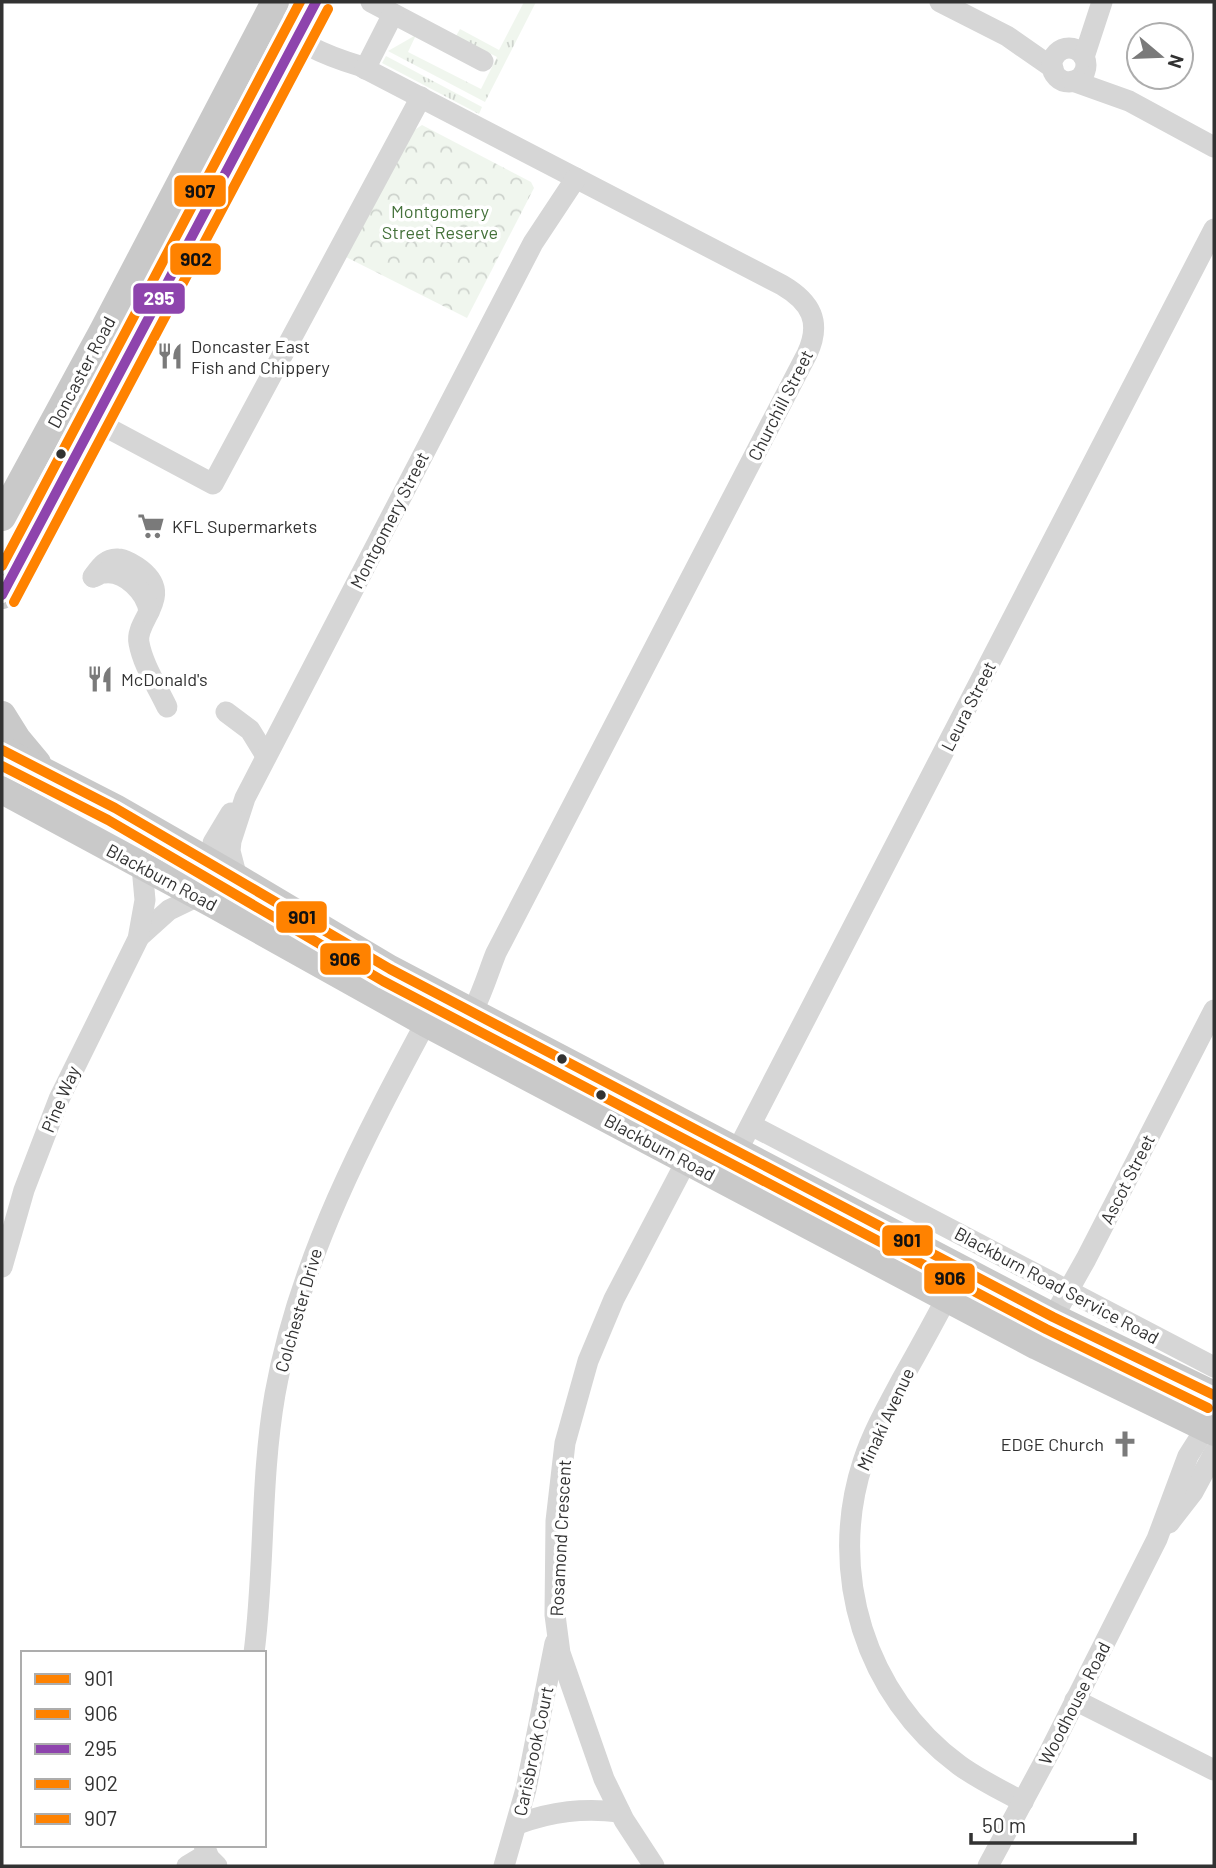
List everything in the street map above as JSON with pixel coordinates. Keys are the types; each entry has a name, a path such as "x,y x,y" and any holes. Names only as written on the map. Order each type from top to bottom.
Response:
{"main road":[{"name":"Doncaster Road","path":"2,595 316,2"},
{"name":"Doncaster Road","path":"2,517 103,331 271,9"},
{"path":"2,715 17,739 46,772"},
{"name":"Blackburn Road","path":"2,750 115,808 333,937 458,1004 1053,1317 1214,1395"},
{"name":"Blackburn Road","path":"2,790 15,802 205,900 425,1023 685,1161 1037,1346 1212,1432"}],"street":[{"path":"940,2 1007,36 1053,68 1058,77 1129,101 1214,147"},
{"path":"1073,81 1083,74 1075,54 1101,3"},
{"path":"363,67 379,5 483,61"},
{"name":"Churchill Street","path":"271,9 331,58 363,67 794,292 810,310 814,331 807,354 496,953 458,1004 466,1025 452,1037"},
{"path":"1007,36 1075,54 1129,101"},
{"path":"1053,68 1054,57 1075,54"},
{"path":"93,420 213,484 421,97"},
{"name":"Montgomery Street","path":"205,900 225,871 213,843 227,818 245,798 568,174"},
{"name":"Leura Street","path":"722,1180 1214,230"},
{"path":"93,577 106,572 124,578 142,591 148,601 149,612 137,639 143,659 167,707"},
{"path":"226,712 250,730 266,756"},
{"name":"Pine Way","path":"2,1267 24,1190 59,1099 138,939 145,901 142,867"},
{"name":"Pine Way","path":"138,939 158,917 205,900"},
{"name":"Colchester Drive","path":"254,1651 265,1466 275,1396 306,1273 330,1211 425,1023 458,1004"},
{"name":"Ascot Street","path":"1037,1346 1214,1010"},
{"name":"Blackburn Road Service Road","path":"751,1125 1214,1367"},
{"name":"Rosamond Crescent","path":"654,1866 620,1812 594,1752 560,1653 556,1635 555,1571 558,1500 565,1443 578,1388 614,1299 701,1133"},
{"name":"Minaki Avenue","path":"962,1269 885,1411 863,1461 849,1527 853,1595 873,1659 905,1713 959,1765 1023,1802"},
{"name":"Woodhouse Road","path":"988,1866 1157,1539 1188,1456 1212,1432"},
{"name":"Carisbrook Court","path":"504,1866 518,1824 556,1635"},
{"path":"1076,1700 1214,1770"},
{"path":"518,1824 565,1811 586,1809 620,1812"},
{"path":"187,1866 209,1855"}],"green space":[{"path":"524,2 536,2 485,102 388,51 416,35 408,52 481,89 497,57 456,36 460,29 499,50"},
{"path":"386,56 482,107 479,114 382,63"},
{"name":"Montgomery Street Reserve","path":"422,125 531,182 534,188 467,318 344,256 407,135"}],"transit line":[{"name":"907","path":"2,566 300,2"},
{"name":"295","path":"2,595 316,2"},
{"name":"902","path":"14,602 328,9"},
{"name":"901","path":"2,750 115,808 390,969 1053,1317 1214,1395"},
{"name":"906","path":"2,766 108,820 383,981 1046,1329 1208,1408"}],"place":[{"name":"Doncaster East Fish and Chippery","path":"170,356"},
{"name":"KFL Supermarkets","path":"151,526"},
{"name":"McDonald's","path":"100,679"},
{"name":"EDGE Church","path":"1125,1444"}]}
